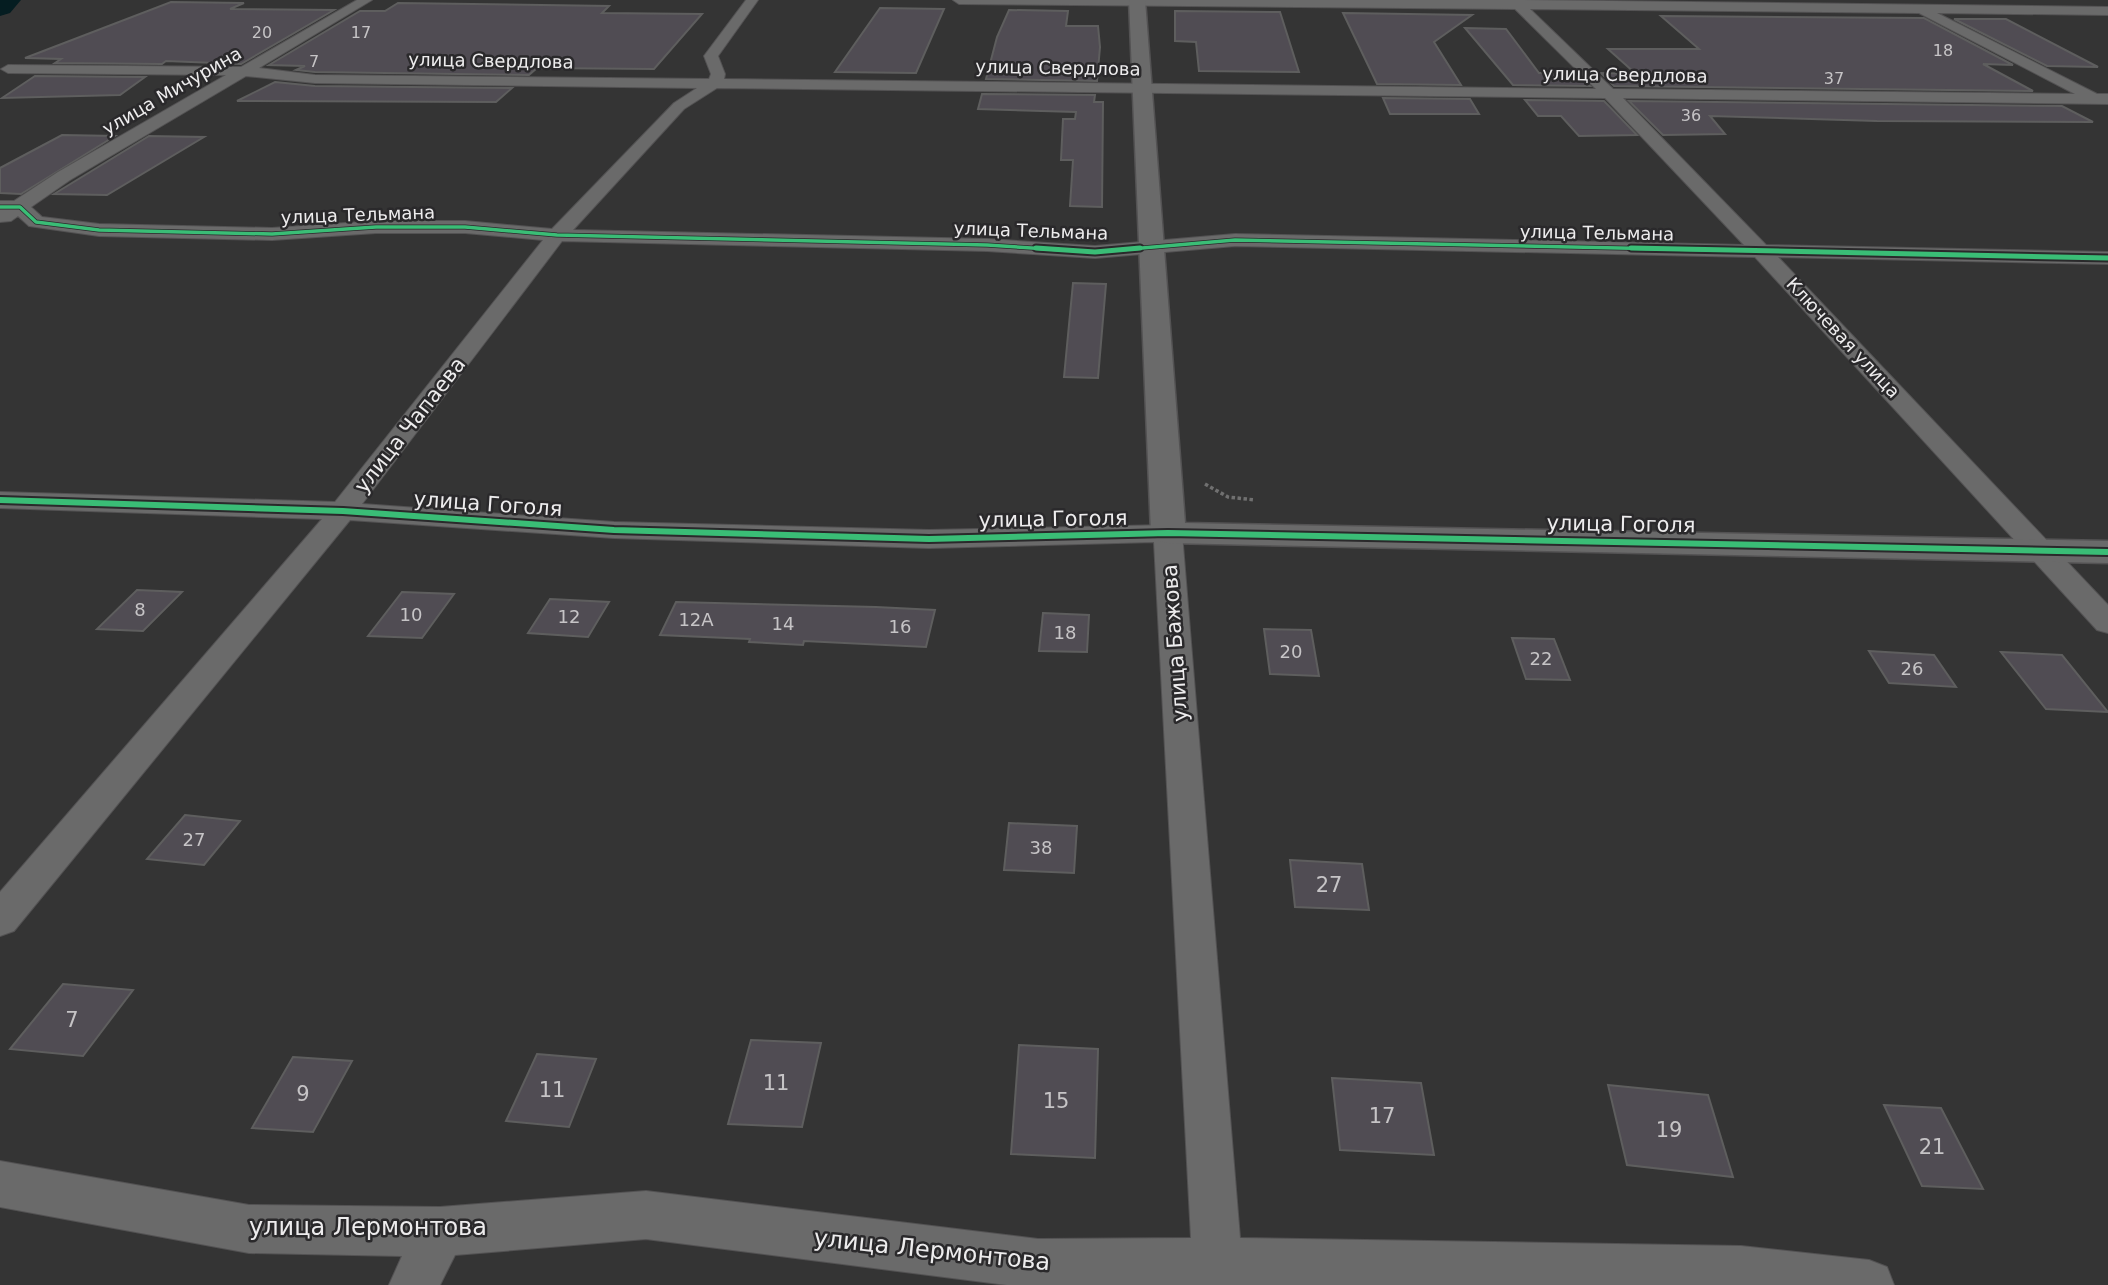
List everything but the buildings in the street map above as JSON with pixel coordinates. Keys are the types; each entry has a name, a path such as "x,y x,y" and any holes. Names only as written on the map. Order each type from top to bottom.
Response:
{"street":[{"name":"улица Мичурина","path":"0,219 10,207 366,0"},
{"path":"715,83 718,74 711,56 752,0"},
{"path":"959,0 1516,3 2108,11"},
{"path":"1902,0 2104,101"},
{"name":"улица Бажова","path":"1137,1 1168,533 1218,1274"},
{"name":"Ключевая улица","path":"1516,3 1610,94 1762,252 2108,623"},
{"name":"улица Свердлова","path":"8,69 243,71 315,79 2104,101"},
{"name":"улица Чапаева","path":"0,920 343,511 557,235 679,106 715,83"},
{"name":"улица Тельмана","path":"10,207 36,222 99,230 272,234 376,227 453,227 557,235 987,245 1095,252 1235,240 2108,258"},
{"name":"улица Гоголя","path":"0,500 343,511 614,530 874,538 1168,533 2108,552"},
{"name":"улица Лермонтова","path":"0,1184 249,1230 440,1232 646,1215 1038,1264 1218,1274 1741,1271 1869,1285"},
{"path":"414,1285 440,1232"}],"waterway":[{"path":"0,7 7,0"}],"cycle path":[{"path":"0,207 20,207 36,222 99,230 272,234 376,227 465,227 557,235 987,245 1095,252 1235,240 2108,258"},
{"path":"0,500 343,511 614,530 929,539 1168,533 2108,552"}]}
